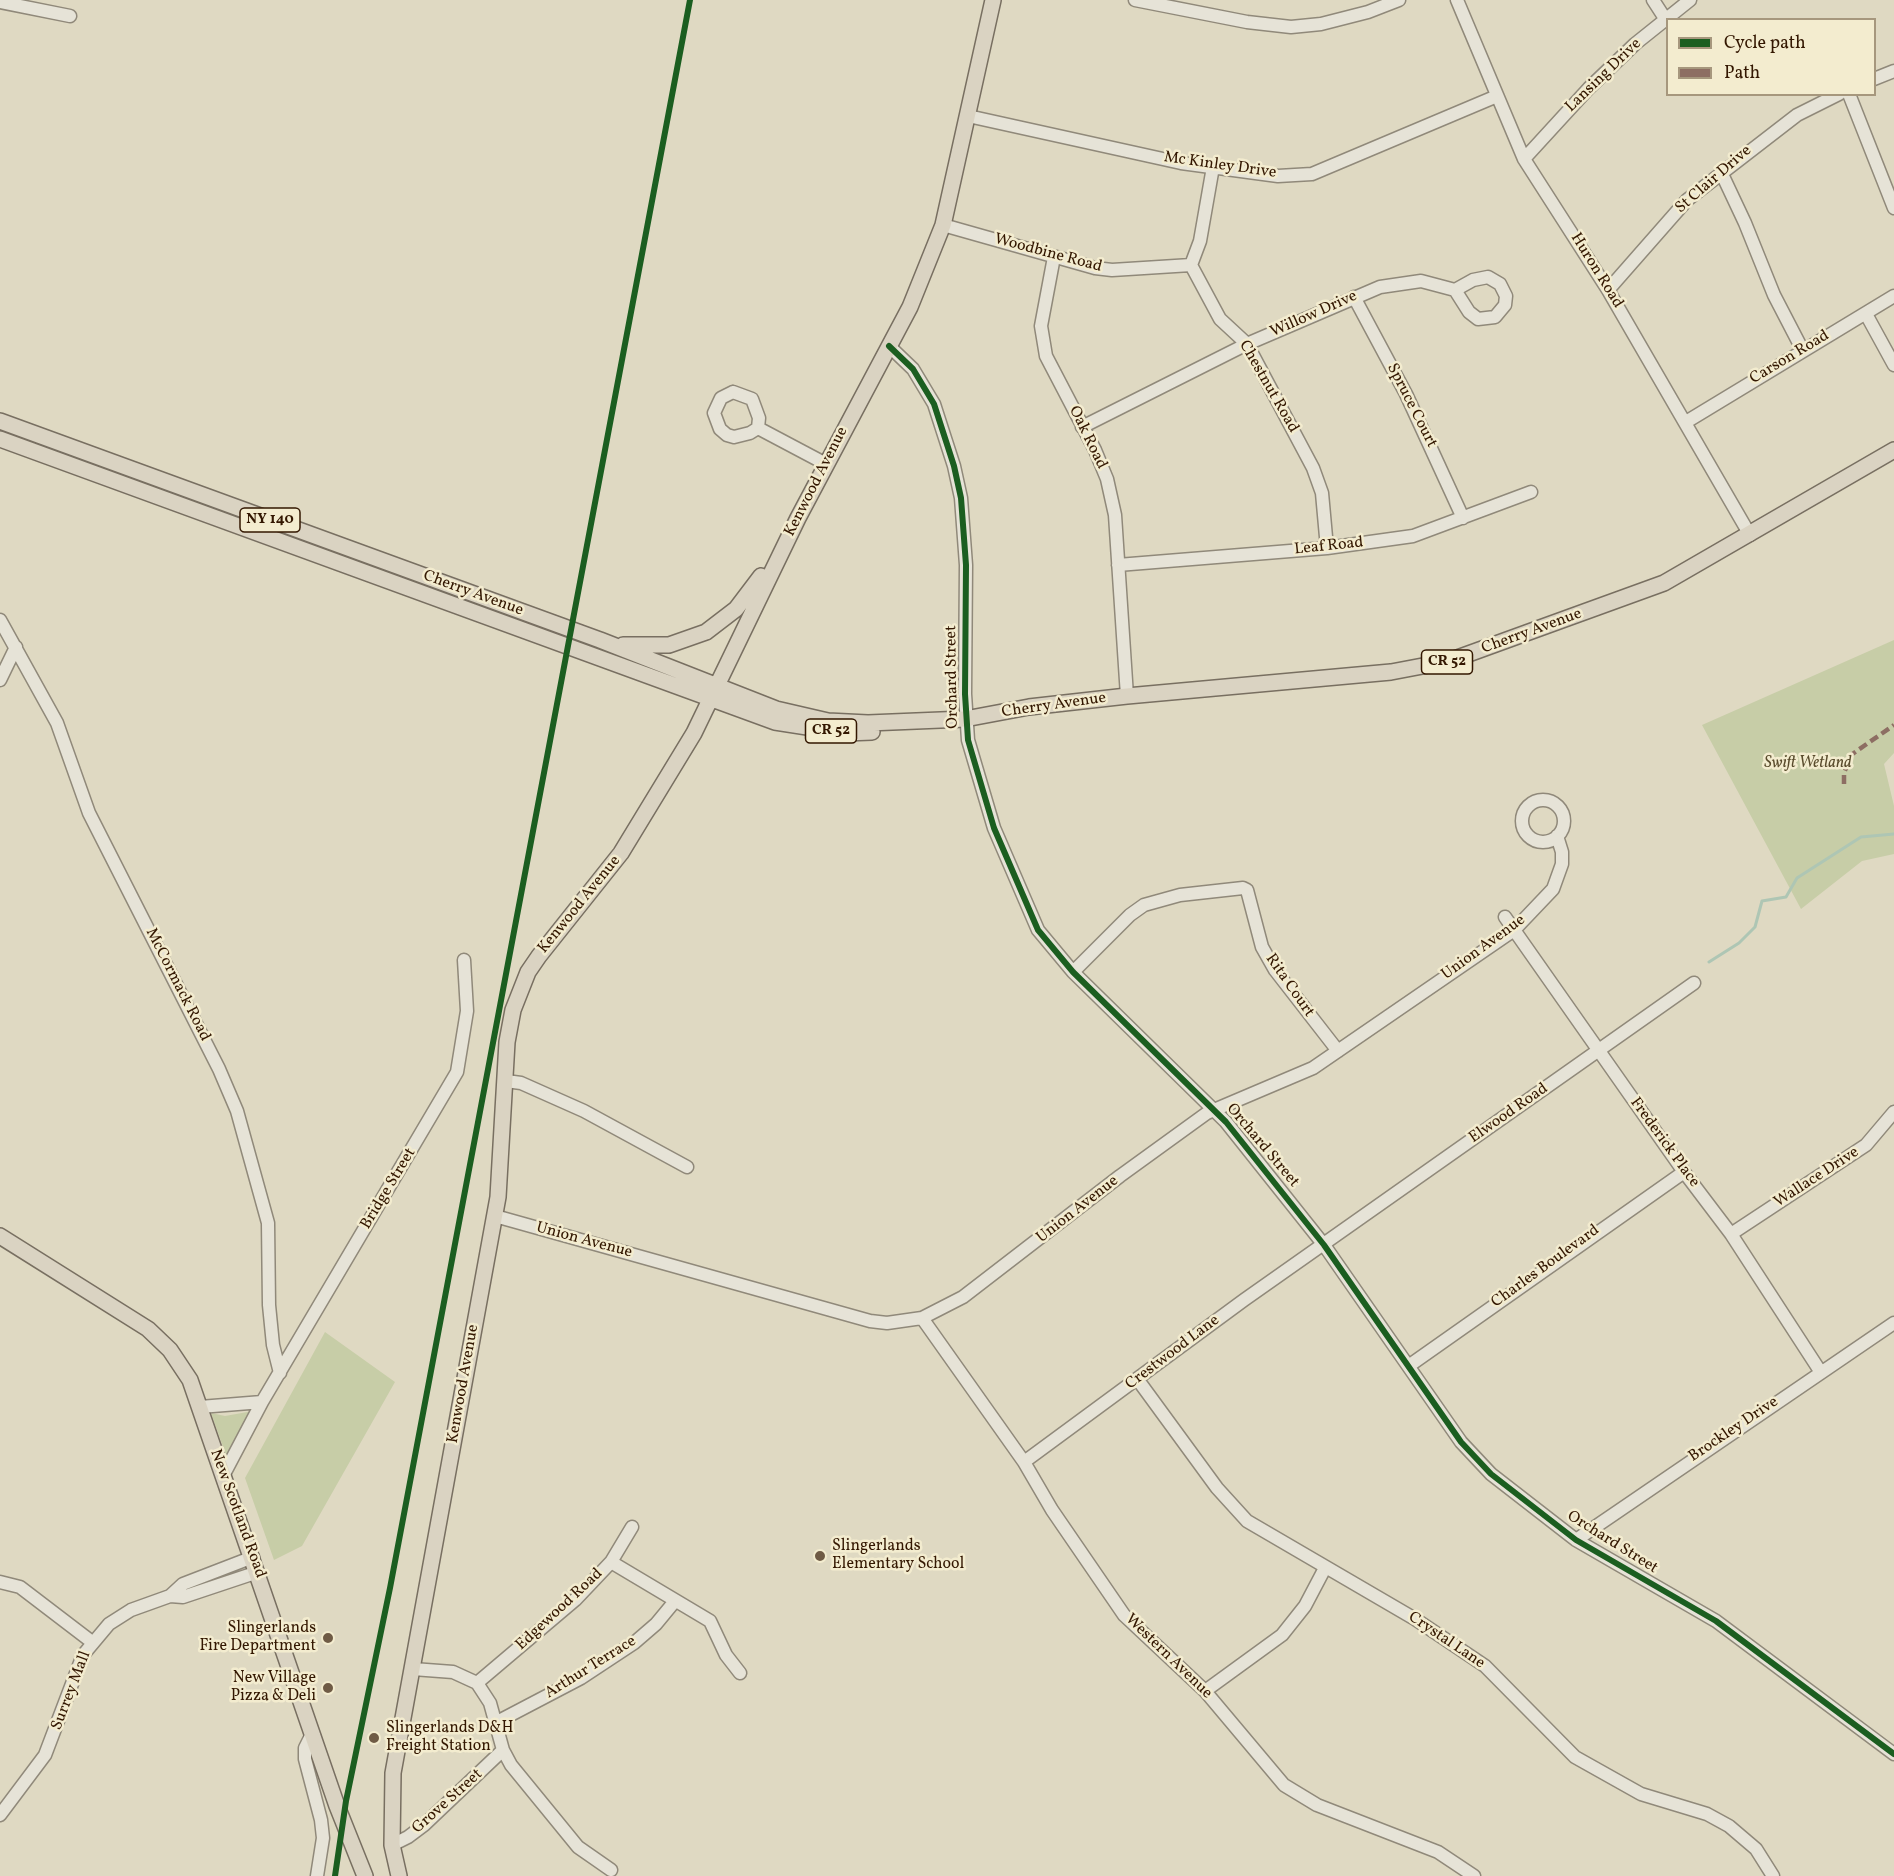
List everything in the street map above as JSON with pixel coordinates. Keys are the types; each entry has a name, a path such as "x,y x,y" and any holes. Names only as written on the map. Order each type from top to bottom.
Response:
{"main road":[{"name":"Kenwood Avenue","path":"399,1876 392,1845 390,1812 393,1773 495,1216 501,1173 510,1028 518,994 528,972 621,853 694,733 798,518 910,307 943,225 993,0"},
{"name":"Cherry Avenue","path":"0,421 600,640 713,693"},
{"name":"Cherry Avenue","path":"0,439 597,658 713,693 828,721 960,719 1029,707 1127,696 1391,672 1449,661 1654,587 1750,535 1894,450"},
{"name":"NY 140","path":"600,640 638,646 669,645 694,638 717,625 736,609 753,589 798,518"},
{"name":"New Scotland Road","path":"0,1236 128,1314 148,1329 179,1362 190,1380 344,1824 365,1876"}],"street":[{"path":"1135,0 1247,22 1291,27 1322,24 1368,12 1399,0"},
{"name":"Huron Road","path":"1457,0 1524,159 1608,290 1750,535"},
{"path":"1653,0 1666,20"},
{"name":"Lansing Drive","path":"1668,18 1690,0"},
{"path":"0,2 70,16"},
{"name":"Lansing Drive","path":"1524,159 1589,88 1666,20"},
{"path":"1876,79 1894,71"},
{"name":"Mc Kinley Drive","path":"968,116 1213,168 1278,176 1312,174 1497,96"},
{"name":"St Clair Drive","path":"1608,290 1687,200 1797,115 1835,96"},
{"path":"1850,96 1894,208"},
{"path":"1191,265 1200,241 1213,168"},
{"path":"1721,172 1745,223 1774,295 1802,349"},
{"name":"Woodbine Road","path":"943,225 1054,257 1112,270 1191,265"},
{"name":"Oak Road","path":"1054,257 1041,326 1046,356 1107,479 1115,515 1127,696"},
{"name":"Chestnut Road","path":"1191,265 1220,319 1247,344 1313,468 1322,493 1327,548"},
{"name":"Willow Drive","path":"1082,427 1247,344 1354,297 1407,281 1421,281 1455,290"},
{"name":"Carson Road","path":"1686,422 1802,349 1894,296"},
{"name":"Spruce Court","path":"1354,297 1406,394 1463,518"},
{"path":"1866,314 1894,364"},
{"name":"Orchard Street","path":"889,346 913,369 934,404 961,498 966,565 960,719 994,828 1038,930 1073,972 1215,1110 1324,1245 1375,1321 1410,1365 1461,1442 1491,1474 1576,1540 1716,1621 1894,1754"},
{"path":"758,428 826,464"},
{"name":"Leaf Road","path":"1118,565 1327,548 1413,536 1532,492"},
{"name":"McCormack Road","path":"0,620 57,723 89,813 214,1059 237,1111 268,1223 269,1305 273,1345 280,1373"},
{"path":"0,680 16,647"},
{"name":"Union Avenue","path":"495,1216 870,1321 887,1323 922,1318 963,1297 1120,1176 1208,1113 1274,1082 1294,1077 1338,1051 1514,930 1553,889 1562,864 1562,852 1557,836"},
{"name":"Rita Court","path":"1073,972 1130,915 1144,905 1202,892 1239,887 1247,890 1256,931 1275,970 1338,1051"},
{"name":"Frederick Place","path":"1505,916 1684,1172 1731,1234 1820,1371"},
{"name":"Bridge Street","path":"223,1476 262,1402 457,1072 467,1011 464,960"},
{"name":"Elwood Road","path":"1324,1245 1694,983"},
{"path":"506,1081 521,1083 584,1111 687,1167"},
{"name":"Wallace Drive","path":"1731,1234 1866,1145 1894,1112"},
{"name":"Charles Boulevard","path":"1410,1365 1596,1231 1684,1172"},
{"name":"Crestwood Lane","path":"1024,1462 1324,1245"},
{"name":"Western Avenue","path":"922,1318 1024,1462 1052,1510 1124,1615 1205,1691 1272,1772 1292,1792 1317,1805 1438,1852 1474,1876"},
{"name":"Brockley Drive","path":"1576,1540 1820,1371 1894,1323"},
{"name":"Crystal Lane","path":"1138,1380 1217,1488 1239,1513 1260,1530 1415,1619 1485,1666 1555,1738 1582,1762 1641,1794 1707,1814 1729,1826 1756,1850 1773,1876"},
{"path":"200,1407 262,1402"},
{"name":"Edgewood Road","path":"477,1683 575,1600 611,1562 632,1527"},
{"name":"Surrey Mall","path":"0,1815 45,1755 56,1733 77,1670 92,1642 109,1624 131,1610 170,1596 183,1584 253,1557"},
{"path":"611,1562 710,1621 726,1655 740,1673"},
{"path":"1205,1691 1282,1635 1305,1606 1325,1568"},
{"name":"Surrey Mall","path":"170,1596 183,1597 258,1572"},
{"path":"0,1582 20,1587 92,1642"},
{"name":"Arthur Terrace","path":"497,1722 581,1678 634,1643 662,1618 675,1601"},
{"path":"413,1669 453,1672 477,1683 490,1702 503,1750 511,1765 579,1847 611,1870"},
{"path":"314,1736 310,1738 305,1748 305,1759 322,1829 317,1876"},
{"name":"Grove Street","path":"392,1845 406,1839 424,1825 503,1750"}],"green space":[{"name":"Swift Wetland","path":"1894,640 1894,753 1884,764 1894,806 1894,854 1862,861 1801,909 1702,725"},
{"path":"325,1332 395,1382 302,1546 274,1560 245,1478"},
{"path":"253,1411 227,1458 211,1413 225,1416"}],"waterway":[{"path":"1709,962 1739,943 1755,927 1762,901 1786,897 1797,878 1861,837 1894,834"}],"marked path":[{"path":"1844,784 1844,773 1851,755 1894,725"}],"cycle path":[{"path":"335,1876 346,1801 390,1588 690,0"},
{"path":"889,346 913,369 934,404 954,466 961,498 966,565 965,694 968,740 994,828 1038,930 1073,972 1226,1122 1324,1245 1461,1442 1491,1474 1576,1540 1716,1621 1894,1754"}],"place":[{"name":"Slingerlands Elementary School","path":"820,1556"},
{"name":"Slingerlands Fire Department","path":"328,1638"},
{"name":"New Village Pizza & Deli","path":"328,1688"},
{"name":"Slingerlands D&H Freight Station","path":"374,1738"}]}
